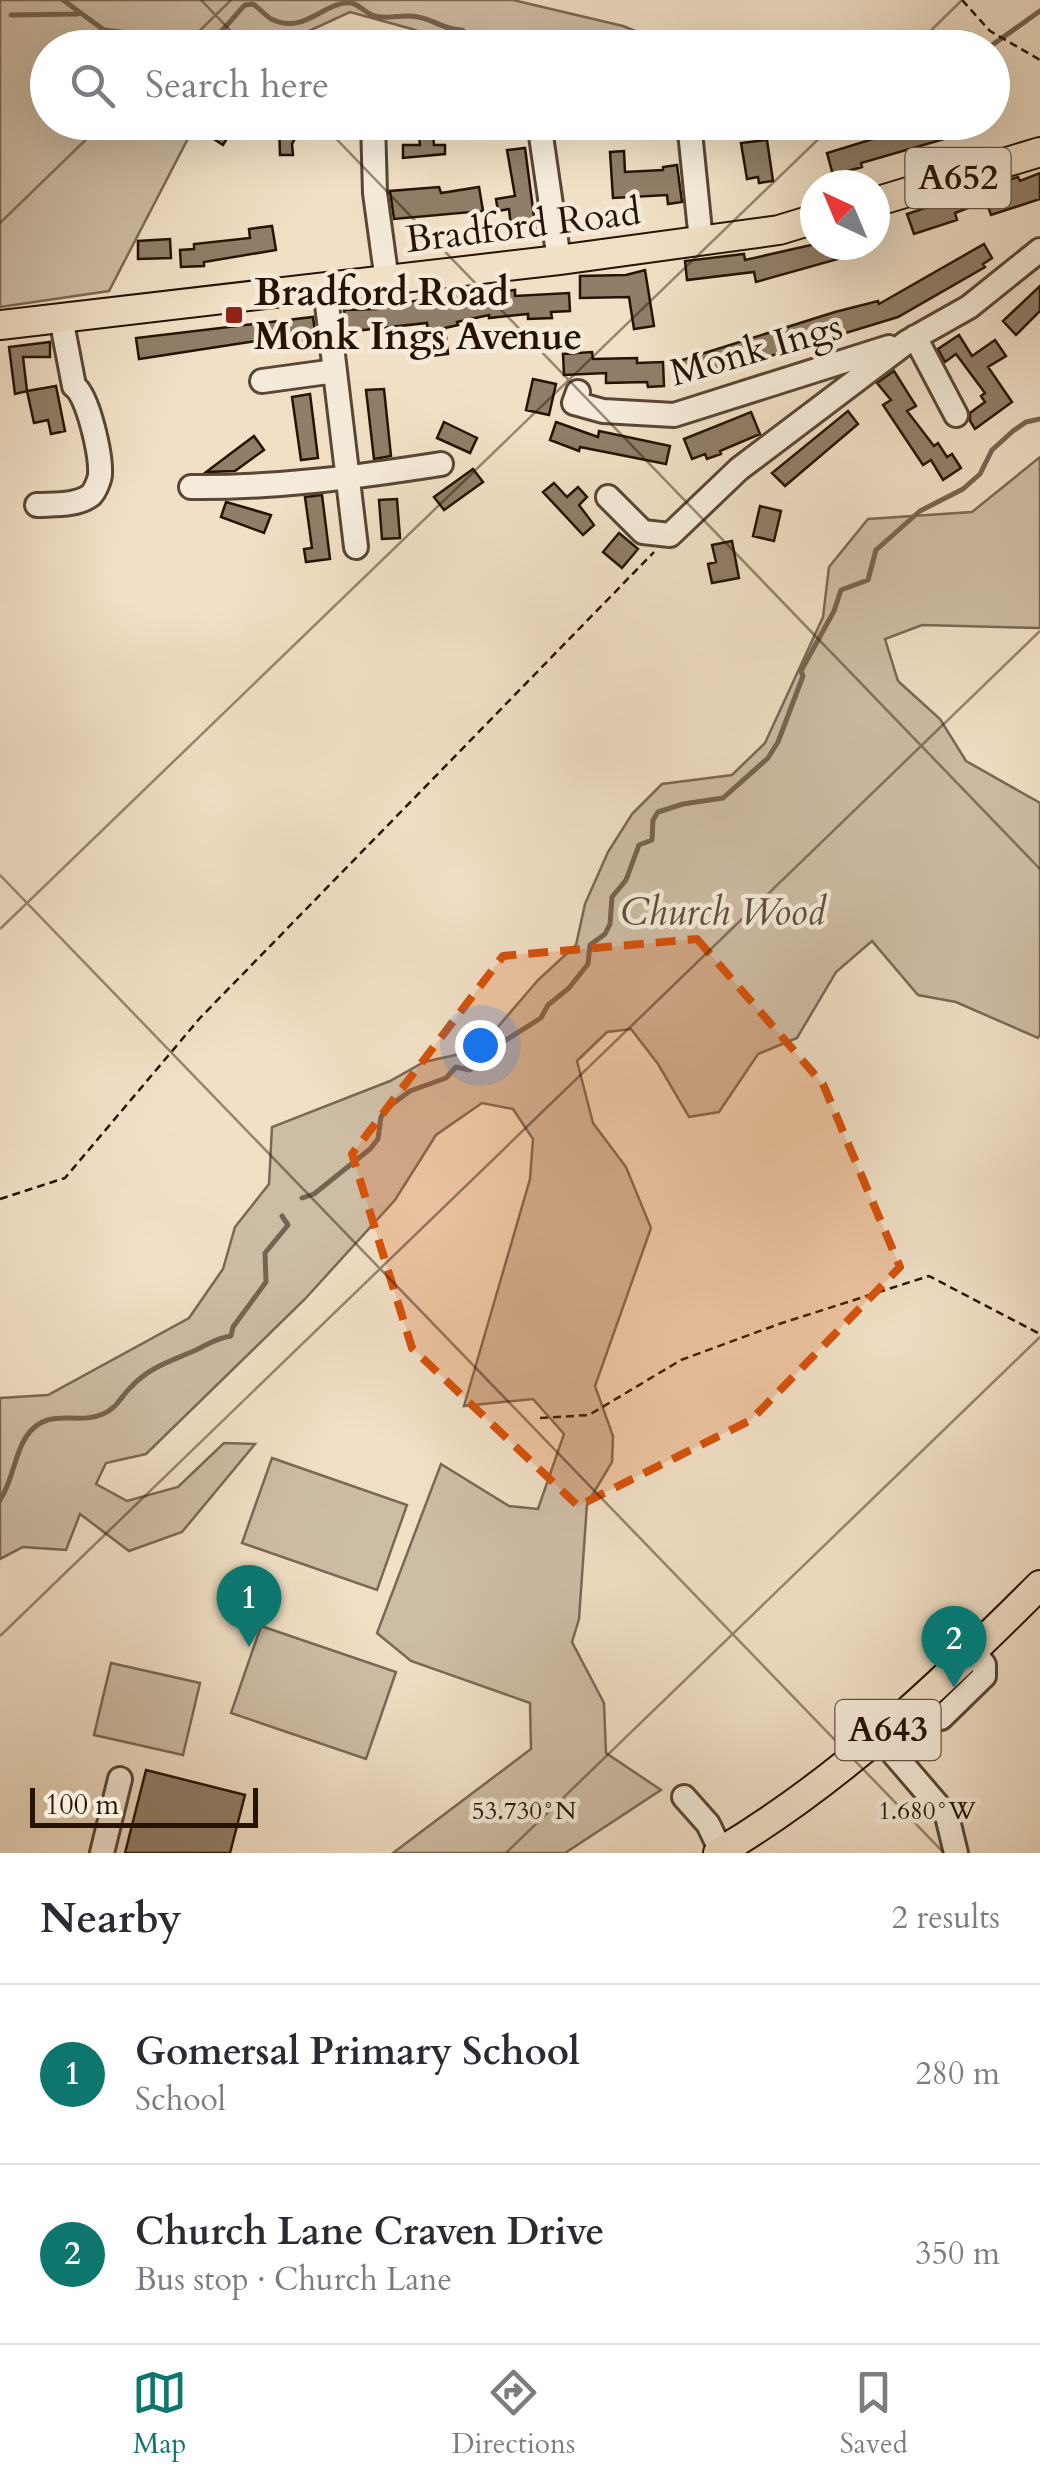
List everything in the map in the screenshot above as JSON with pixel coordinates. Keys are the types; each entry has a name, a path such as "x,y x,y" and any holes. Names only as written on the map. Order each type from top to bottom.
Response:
{"main road":[{"name":"A652","path":"890,197 1040,152"},
{"name":"Bradford Road","path":"0,325 559,260 779,230 800,224"},
{"name":"A643","path":"720,1852 880,1738 931,1709 974,1651 1040,1586"}],"street":[{"path":"375,140 375,192 387,280"},
{"path":"542,140 559,260"},
{"path":"691,140 701,240"},
{"name":"Monk Ings","path":"670,535 739,468 911,339 969,307 1040,250"},
{"path":"326,288 356,547"},
{"path":"37,505 72,503 92,494 101,476 88,405 82,391 74,386 60,318"},
{"path":"911,339 956,415"},
{"name":"Monk Ings","path":"574,404 603,411 674,414 911,339"},
{"path":"262,381 335,371"},
{"path":"191,488 348,478 441,464"},
{"path":"608,496 644,532 670,535"},
{"path":"923,1735 931,1709"},
{"path":"880,1738 947,1816 956,1853"},
{"path":"102,1853 120,1780"},
{"path":"684,1797 708,1824 720,1852"}],"path":[{"path":"962,0 991,30"},
{"path":"1010,43 1040,60"},
{"path":"0,1199 65,1178 200,1018 670,535"},
{"path":"540,1418 589,1415 681,1360 810,1313 929,1276 1040,1334"}],"highlighted area":[{"path":"697,939 823,1084 900,1267 751,1420 578,1506 412,1348 352,1154 503,956"}],"green space":[{"path":"0,0 513,0 633,30 415,30 350,12 311,30 30,30 30,140 187,140 109,291 0,307"},
{"name":"Church Wood","path":"1040,457 1040,628 922,625 885,639 898,681 940,719 966,761 1040,803 1040,1034 1038,1038 956,1002 918,995 872,941 836,972 797,1038 758,1054 719,1112 689,1117 658,1064 631,1029 607,1032 577,1061 593,1123 626,1167 651,1228 595,1386 613,1436 612,1462 587,1504 579,1619 572,1642 604,1703 606,1753 661,1790 565,1853 393,1853 531,1749 530,1703 411,1661 377,1633 441,1464 509,1506 538,1509 564,1434 533,1399 464,1406 530,1179 533,1139 513,1109 482,1103 436,1135 395,1200 305,1299 146,1454 106,1463 96,1484 127,1501 178,1487 224,1443 255,1444 182,1532 129,1551 80,1514 66,1550 23,1547 0,1559 0,1398 48,1395 189,1318 223,1269 235,1227 269,1184 272,1127 390,1081 424,1062 478,1050 538,980 576,945 585,904 608,852 632,814 662,784 732,775 765,743 823,617 829,567 868,519 972,512"},
{"path":"272,1458 407,1505 377,1590 242,1543"},
{"path":"261,1626 396,1672 366,1759 231,1713"},
{"path":"111,1663 200,1683 183,1755 94,1735"}],"building":[{"path":"280,140 294,140 293,155 280,155"},
{"path":"420,140 434,140 434,145 445,145 445,154 403,158 403,145 420,145"},
{"path":"767,140 773,181 759,183 758,177 747,179 741,143"},
{"path":"870,140 941,140 861,163 862,167 851,170 832,170 827,153"},
{"path":"525,148 536,232 512,235 509,209 498,211 496,199 515,196 507,150"},
{"path":"624,151 625,172 663,170 677,165 682,202 668,204 667,195 613,198 610,152"},
{"path":"1040,173 1040,199 991,215 986,201 955,213 957,220 914,234 907,214"},
{"path":"439,187 441,193 479,187 483,211 394,219 390,191"},
{"path":"272,226 276,250 204,262 204,266 181,267 180,250 194,249 194,244 250,238 249,229"},
{"path":"170,239 171,258 138,259 138,241"},
{"path":"984,244 992,258 983,264 985,267 898,317 688,381 682,360 835,312 878,301 879,304"},
{"path":"800,248 800,260 834,260 756,282 754,272 687,280 685,261 744,254 745,260"},
{"path":"645,270 654,326 634,329 629,297 580,298 580,276 626,275"},
{"path":"1040,286 1040,311 1016,335 1003,321"},
{"path":"515,290 515,296 569,293 570,311 551,312 552,318 489,315 457,322 458,325 445,328 448,354 430,356 427,323 345,332 344,310"},
{"path":"313,317 316,340 270,343 269,339 139,359 136,338"},
{"path":"959,335 972,356 995,340 1006,356 988,367 1012,402 975,429 970,413 985,402 981,396 985,393 956,354 945,362 938,349"},
{"path":"50,342 50,357 23,357 27,391 15,394 9,347"},
{"path":"592,352 593,359 663,362 664,386 648,387 647,382 606,383 606,373 564,375 563,354"},
{"path":"894,371 916,406 907,411 934,446 938,443 947,457 952,454 961,468 943,480 931,460 923,465 883,405 891,400 877,383"},
{"path":"533,379 556,384 549,415 526,410"},
{"path":"56,386 65,431 51,434 48,420 34,423 27,391"},
{"path":"384,389 391,456 374,459 366,390"},
{"path":"310,394 318,458 301,460 292,397"},
{"path":"848,411 858,424 785,486 772,473"},
{"path":"751,412 760,434 720,451 721,454 692,459 684,439"},
{"path":"444,422 477,438 470,453 437,438"},
{"path":"556,422 598,437 599,431 670,446 666,464 580,447 579,451 550,440"},
{"path":"254,436 264,450 235,471 206,472"},
{"path":"473,469 483,482 444,510 434,497"},
{"path":"554,483 567,497 578,487 587,497 579,505 594,525 583,535 543,492"},
{"path":"322,495 330,559 306,562 304,549 312,548 305,497"},
{"path":"397,499 400,538 382,539 379,500"},
{"path":"226,502 271,515 264,533 221,517"},
{"path":"760,506 781,511 774,541 753,536"},
{"path":"619,533 638,549 622,568 603,552"},
{"path":"732,541 739,578 712,583 708,564 716,562 712,545"},
{"path":"146,1770 245,1795 230,1853 125,1853"}],"waterway":[{"path":"63,0 104,30"},
{"path":"222,30 245,5 253,4 271,19 294,23 352,3 372,15 412,16 462,30"},
{"path":"1010,32 1040,11"},
{"path":"11,15 78,14"},
{"path":"302,1198 314,1194 370,1149 378,1139 381,1117 387,1108 410,1091 446,1078 456,1067 470,1070 495,1047 541,1018 548,1005 569,988 588,964 590,945 605,934 610,924 612,897 626,880 639,845 652,840 653,820 658,812 723,798 768,758 778,742 803,676 801,671 834,611 841,590 868,580 876,550 920,511 963,489 980,474 992,450 1013,431 1040,419"},
{"path":"0,1500 22,1444 34,1427 53,1419 103,1414 153,1370 231,1336 233,1327 266,1282 265,1253 288,1225 282,1216"}],"place":[{"name":"Bradford Road Monk Ings Avenue","path":"234,315"},
{"name":"Gomersal Primary School","path":"249,1647"},
{"name":"Church Lane Craven Drive","path":"954,1688"}]}
